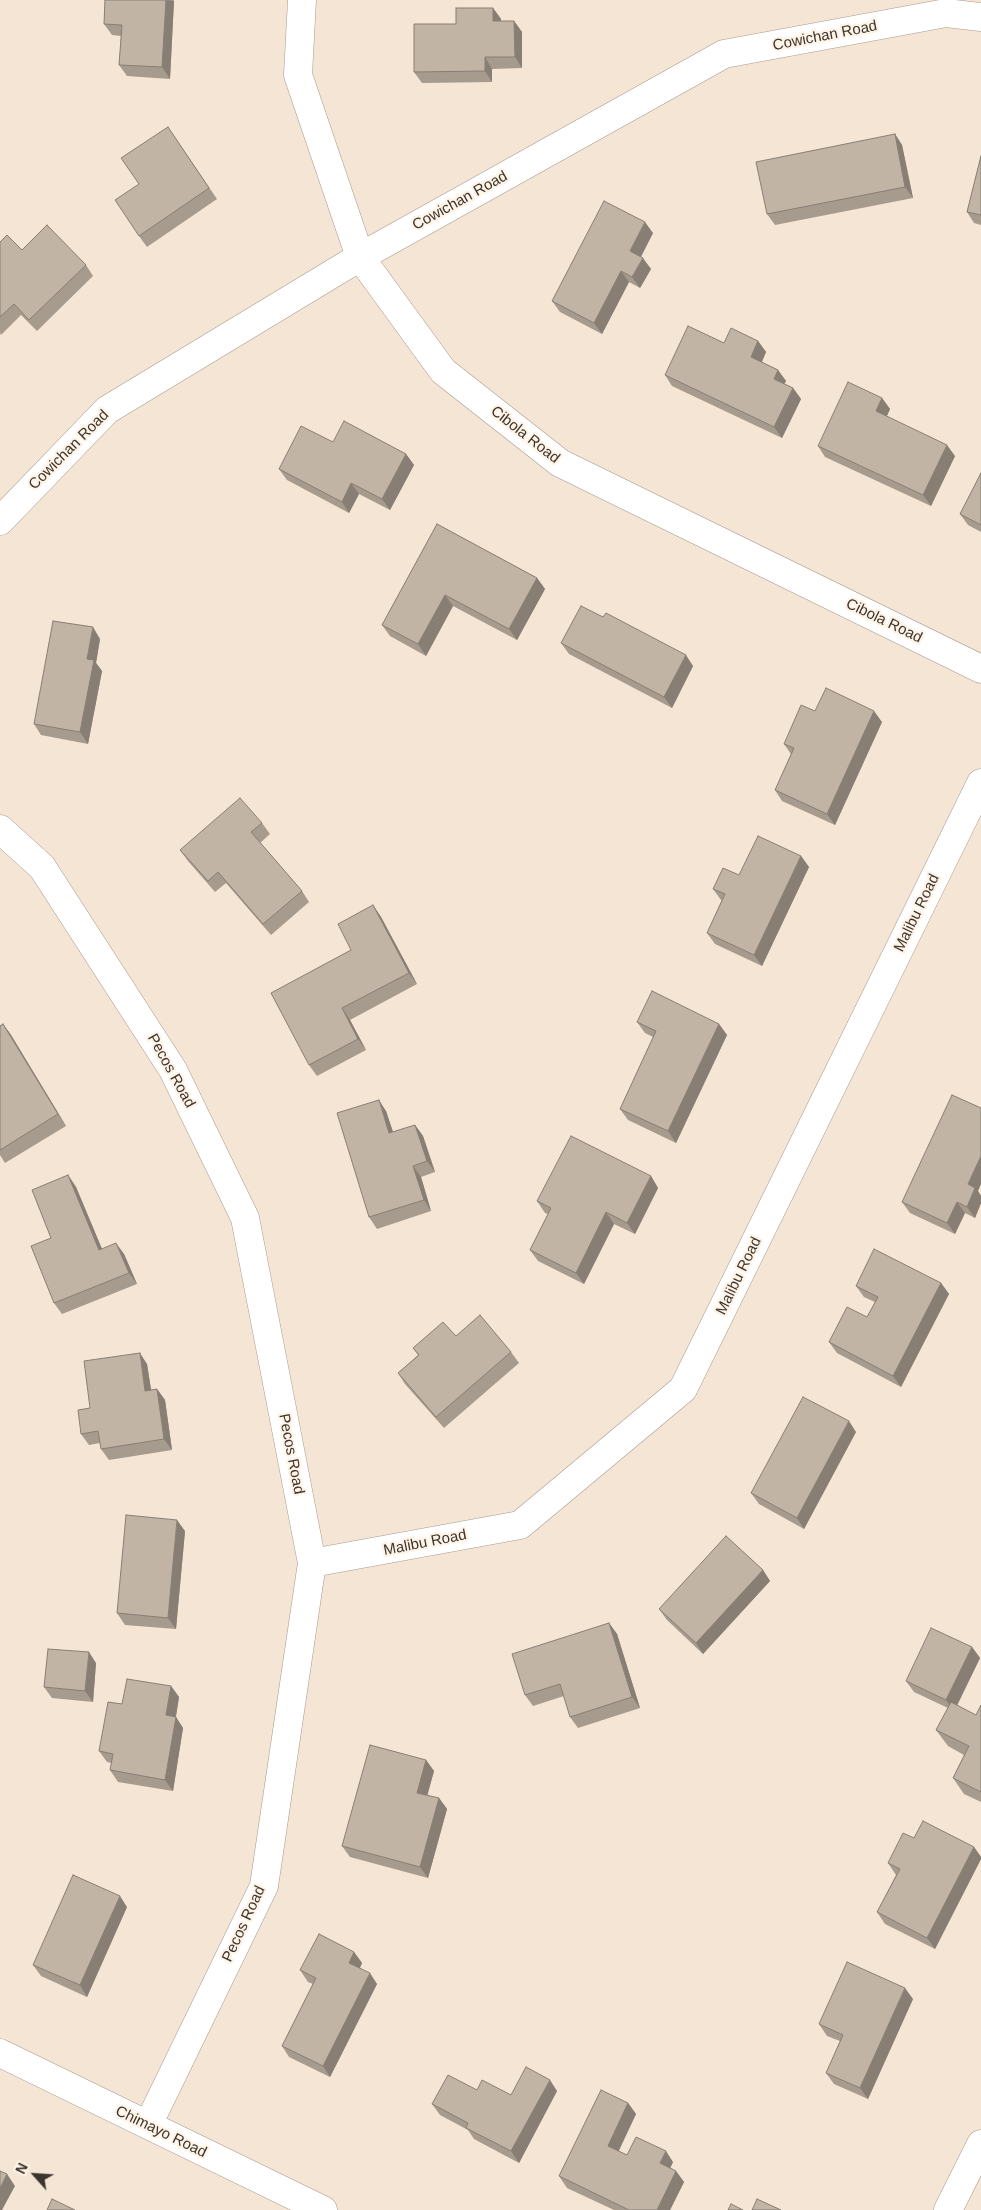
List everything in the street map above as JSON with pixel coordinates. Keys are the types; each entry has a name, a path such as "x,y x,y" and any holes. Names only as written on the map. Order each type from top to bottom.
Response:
{"street":[{"name":"Cibola Road","path":"302,0 298,76 360,257 444,371 560,463 981,668"},
{"name":"Cowichan Road","path":"0,521 107,410 360,257 724,54 946,13 981,17"},
{"name":"Malibu Road","path":"312,1563 520,1525 683,1389 981,783"},
{"name":"Pecos Road","path":"0,829 42,867 173,1070 245,1218 312,1563 264,1886 148,2125"},
{"name":"Chimayo Road","path":"0,2053 323,2210"},
{"path":"948,2210 981,2144"}],"building":[{"path":"105,0 166,0 162,67 119,65 122,25 104,24"},
{"path":"456,8 493,8 493,21 514,21 515,57 485,57 485,71 414,72 414,24 456,24"},
{"path":"168,127 209,188 139,236 115,200 139,184 121,158"},
{"path":"895,134 905,187 767,214 756,162"},
{"path":"981,156 981,215 967,212"},
{"path":"604,201 645,222 630,251 643,258 632,277 621,271 594,323 552,301"},
{"path":"47,225 86,265 29,320 14,304 0,317 0,242 7,235 22,250"},
{"path":"688,326 724,343 731,328 758,341 751,357 778,370 774,379 793,388 774,427 665,375"},
{"path":"848,382 882,398 876,411 947,445 923,495 818,446"},
{"path":"344,421 406,454 382,499 351,483 342,502 279,469 301,426 333,442"},
{"path":"981,473 981,525 960,514"},
{"path":"437,524 537,578 509,629 445,595 418,644 382,625"},
{"path":"581,606 603,617 606,613 686,655 664,697 561,643"},
{"path":"53,621 93,627 87,659 94,660 80,732 34,724"},
{"path":"826,688 874,711 827,814 775,790 794,748 784,744 801,705 815,711"},
{"path":"240,798 262,823 251,832 302,891 263,924 218,872 208,881 180,850"},
{"path":"758,836 801,856 754,955 707,933 725,894 713,889 723,868 739,875"},
{"path":"373,905 409,973 342,1008 358,1039 309,1065 271,993 351,950 338,924"},
{"path":"652,991 719,1024 668,1131 620,1109 656,1031 637,1022"},
{"path":"3,1024 58,1114 0,1150 0,1026"},
{"path":"952,1095 981,1108 981,1156 968,1184 975,1188 967,1207 957,1202 947,1223 902,1202"},
{"path":"379,1100 389,1133 415,1125 427,1161 413,1166 424,1200 369,1217 337,1113"},
{"path":"571,1136 651,1176 627,1223 606,1212 576,1273 530,1250 551,1208 537,1201"},
{"path":"68,1175 99,1250 116,1243 129,1273 54,1303 31,1246 51,1238 32,1190"},
{"path":"874,1249 941,1283 893,1376 829,1342 847,1307 867,1317 878,1297 856,1286"},
{"path":"480,1315 511,1352 436,1417 398,1373 419,1355 413,1348 443,1322 456,1336"},
{"path":"140,1353 145,1391 157,1389 164,1439 101,1449 98,1431 81,1434 78,1410 90,1408 84,1361"},
{"path":"803,1397 849,1421 797,1518 751,1493"},
{"path":"126,1515 177,1520 168,1618 117,1613"},
{"path":"726,1536 763,1570 696,1643 659,1609"},
{"path":"609,1623 632,1697 570,1717 560,1684 525,1695 512,1654"},
{"path":"931,1628 972,1647 946,1700 906,1681"},
{"path":"48,1649 89,1652 85,1691 44,1687"},
{"path":"127,1679 171,1686 166,1715 176,1717 165,1780 110,1770 113,1754 99,1751 108,1702 122,1704"},
{"path":"951,1702 976,1715 981,1705 981,1792 953,1778 969,1746 936,1730"},
{"path":"370,1745 426,1760 417,1793 439,1798 420,1867 342,1846"},
{"path":"923,1821 974,1847 927,1938 877,1912 900,1869 888,1863 903,1833 914,1838"},
{"path":"73,1875 120,1896 80,1985 33,1965"},
{"path":"319,1934 354,1952 349,1963 370,1973 323,2066 282,2046 316,1978 300,1970"},
{"path":"847,1962 905,1988 860,2088 826,2073 843,2035 819,2024"},
{"path":"526,2067 550,2080 511,2151 466,2128 468,2123 432,2104 448,2075 477,2090 482,2080 511,2095"},
{"path":"601,2090 628,2103 608,2146 627,2155 636,2137 666,2151 660,2163 676,2171 657,2210 629,2210 559,2176"},
{"path":"0,2171 7,2174 0,2188"},
{"path":"52,2199 75,2210 47,2210"},
{"path":"757,2199 781,2210 752,2210"},
{"path":"731,2204 743,2210 728,2210"}]}
